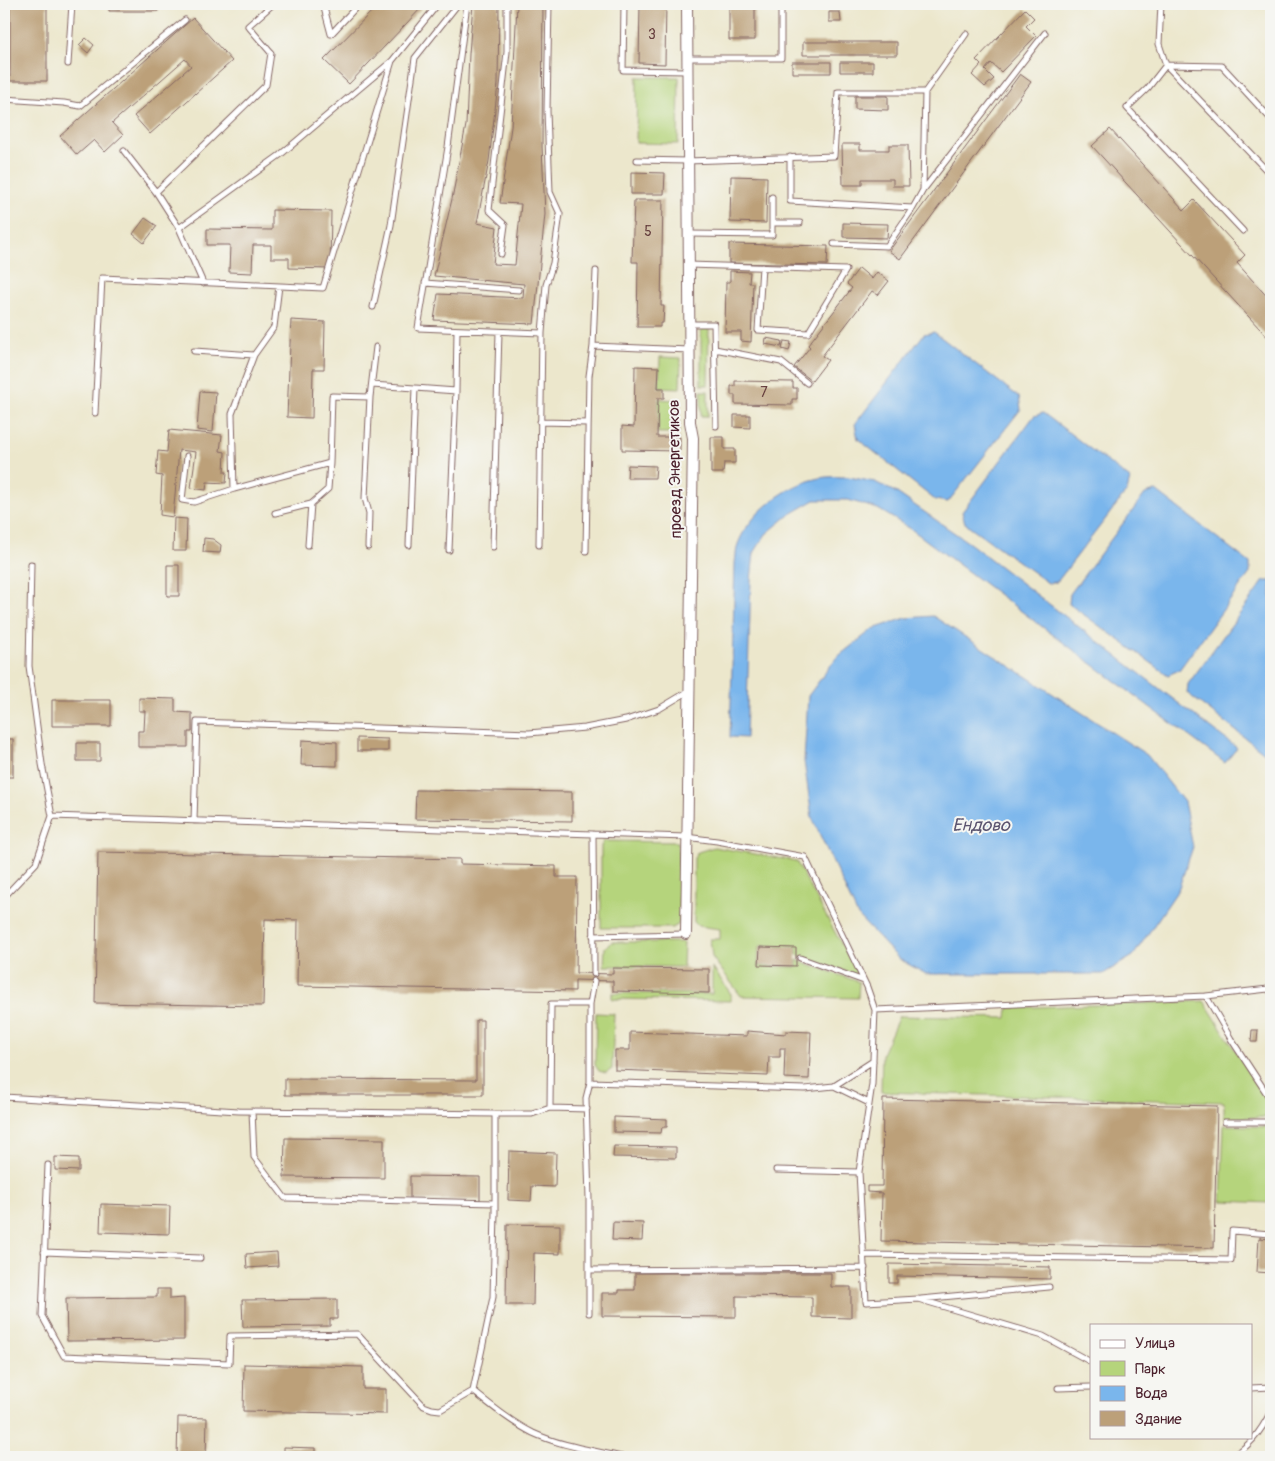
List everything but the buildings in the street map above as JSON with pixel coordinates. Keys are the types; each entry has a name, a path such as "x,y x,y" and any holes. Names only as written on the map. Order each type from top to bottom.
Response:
{"street":[{"name":"проезд Энергетиков","path":"686,934 693,438 690,422 687,4"}],"lane":[{"path":"68,64 72,4"},
{"path":"156,192 266,85 271,53 248,26 273,4"},
{"path":"323,4 331,34 359,4"},
{"path":"179,228 280,155 392,61 438,4"},
{"path":"374,308 391,225 415,58 458,4"},
{"path":"467,4 448,147 418,328 542,333"},
{"path":"501,254 504,226 489,210 507,52 507,4"},
{"path":"539,546 542,333 546,286 553,263 560,214 550,192 547,111 549,4"},
{"path":"624,4 624,70 687,70"},
{"path":"687,58 781,58 780,4"},
{"path":"1161,4 1159,44 1166,64 1271,175"},
{"path":"4,99 64,103 80,106 185,20"},
{"path":"834,244 887,246 924,190 1045,33"},
{"path":"924,190 925,92 966,34"},
{"path":"95,413 102,278 323,288 392,61"},
{"path":"1166,64 1222,66 1271,118"},
{"path":"1166,64 1148,88 1127,108 1243,231"},
{"path":"637,160 687,161 834,156 838,92 925,92"},
{"path":"124,151 156,192 179,228 203,282"},
{"path":"790,157 790,201 913,208"},
{"path":"688,234 772,235 772,197"},
{"path":"772,223 800,223"},
{"path":"688,265 762,267 846,270 808,333 758,330 762,267"},
{"path":"586,551 589,376 593,346 596,271"},
{"path":"425,283 519,290"},
{"path":"234,489 232,414 254,355 274,327 279,286"},
{"path":"689,324 714,324 716,426"},
{"path":"449,550 457,330"},
{"path":"493,547 499,332"},
{"path":"593,346 690,350"},
{"path":"368,547 369,513 365,498 370,397 376,348"},
{"path":"715,349 781,362 807,383"},
{"path":"194,351 254,355"},
{"path":"372,385 456,391"},
{"path":"409,545 415,388"},
{"path":"275,513 311,504 328,489 332,396 370,397"},
{"path":"540,422 588,423"},
{"path":"187,456 182,500 194,502 330,463"},
{"path":"308,545 311,504"},
{"path":"4,897 36,864 52,816 42,764 29,666 31,564"},
{"path":"194,821 197,722 529,733 585,728 626,720 659,709 689,691"},
{"path":"52,816 686,837 805,857 864,981 875,1010 869,1103 859,1172 866,1302 1049,1287"},
{"path":"593,834 594,974"},
{"path":"593,936 686,934"},
{"path":"800,958 864,981"},
{"path":"589,1313 586,1098 590,1082 590,1004 594,981"},
{"path":"875,1010 1206,996 1270,990"},
{"path":"1206,996 1231,1039 1271,1100"},
{"path":"550,1108 552,1004 590,1004"},
{"path":"590,1082 805,1089 834,1086 873,1061"},
{"path":"834,1086 869,1103"},
{"path":"4,1097 252,1111 532,1114 550,1108 586,1109"},
{"path":"252,1111 254,1157 284,1198 496,1202"},
{"path":"48,1165 42,1316 64,1356 229,1363 230,1336 357,1334 424,1406 440,1410 473,1390 493,1298 496,1202 495,1114"},
{"path":"1225,1122 1271,1122"},
{"path":"776,1170 859,1172"},
{"path":"864,1255 1231,1260 1232,1231 1271,1234"},
{"path":"44,1252 200,1258"},
{"path":"589,1270 865,1268"},
{"path":"918,1299 1043,1336 1090,1361"},
{"path":"1058,1388 1090,1387"},
{"path":"1252,1388 1271,1387"},
{"path":"473,1390 514,1422 534,1433 570,1446 622,1457"},
{"path":"1230,1457 1237,1454 1255,1436 1271,1411"}],"green space":[{"path":"637,77 679,77 678,144 636,143"},
{"path":"701,328 709,328 708,385 701,385"},
{"path":"660,357 681,358 680,388 659,387"},
{"path":"701,391 708,391 708,416 701,416"},
{"path":"659,399 680,400 679,433 658,433"},
{"path":"604,841 678,842 678,925 672,928 601,928 601,846"},
{"path":"714,847 796,861 859,976 797,955 797,947 759,946 758,966 797,967 797,960 859,982 858,998 741,996 712,957 710,939 720,939 720,929 698,926 694,922 694,858 698,852"},
{"path":"612,942 684,942 683,967 604,966 605,947"},
{"path":"712,967 731,994 731,1001 612,999 612,993 712,994"},
{"path":"1204,1001 1271,1106 1271,1117 1224,1118 1224,1102 881,1092 882,1054 899,1016 1007,1018 1008,1008"},
{"path":"596,1013 614,1014 612,1069 606,1073 599,1071 595,1065"},
{"path":"1224,1125 1271,1127 1271,1203 1221,1201"}],"water":[{"path":"934,332 1019,397 1021,409 948,502 935,500 858,439 855,424 924,334"},
{"path":"1043,413 1130,479 1127,491 1057,582 1048,583 965,523 962,512 1034,416"},
{"path":"849,477 875,482 897,493 972,545 1237,748 1225,763 911,529 878,509 848,500 815,500 789,515 766,534 754,553 751,580 746,738 730,737 735,563 738,544 751,521 760,511 782,494 819,478"},
{"path":"1156,491 1250,563 1250,573 1179,670 1168,675 1069,604 1070,594 1145,494"},
{"path":"1264,581 1271,581 1271,758 1187,693 1188,684"},
{"name":"Ендово","path":"933,616 1147,755 1184,802 1193,847 1178,890 1133,956 1103,974 926,974 899,959 858,916 812,818 804,761 808,696 836,658 873,629 906,618"}]}
